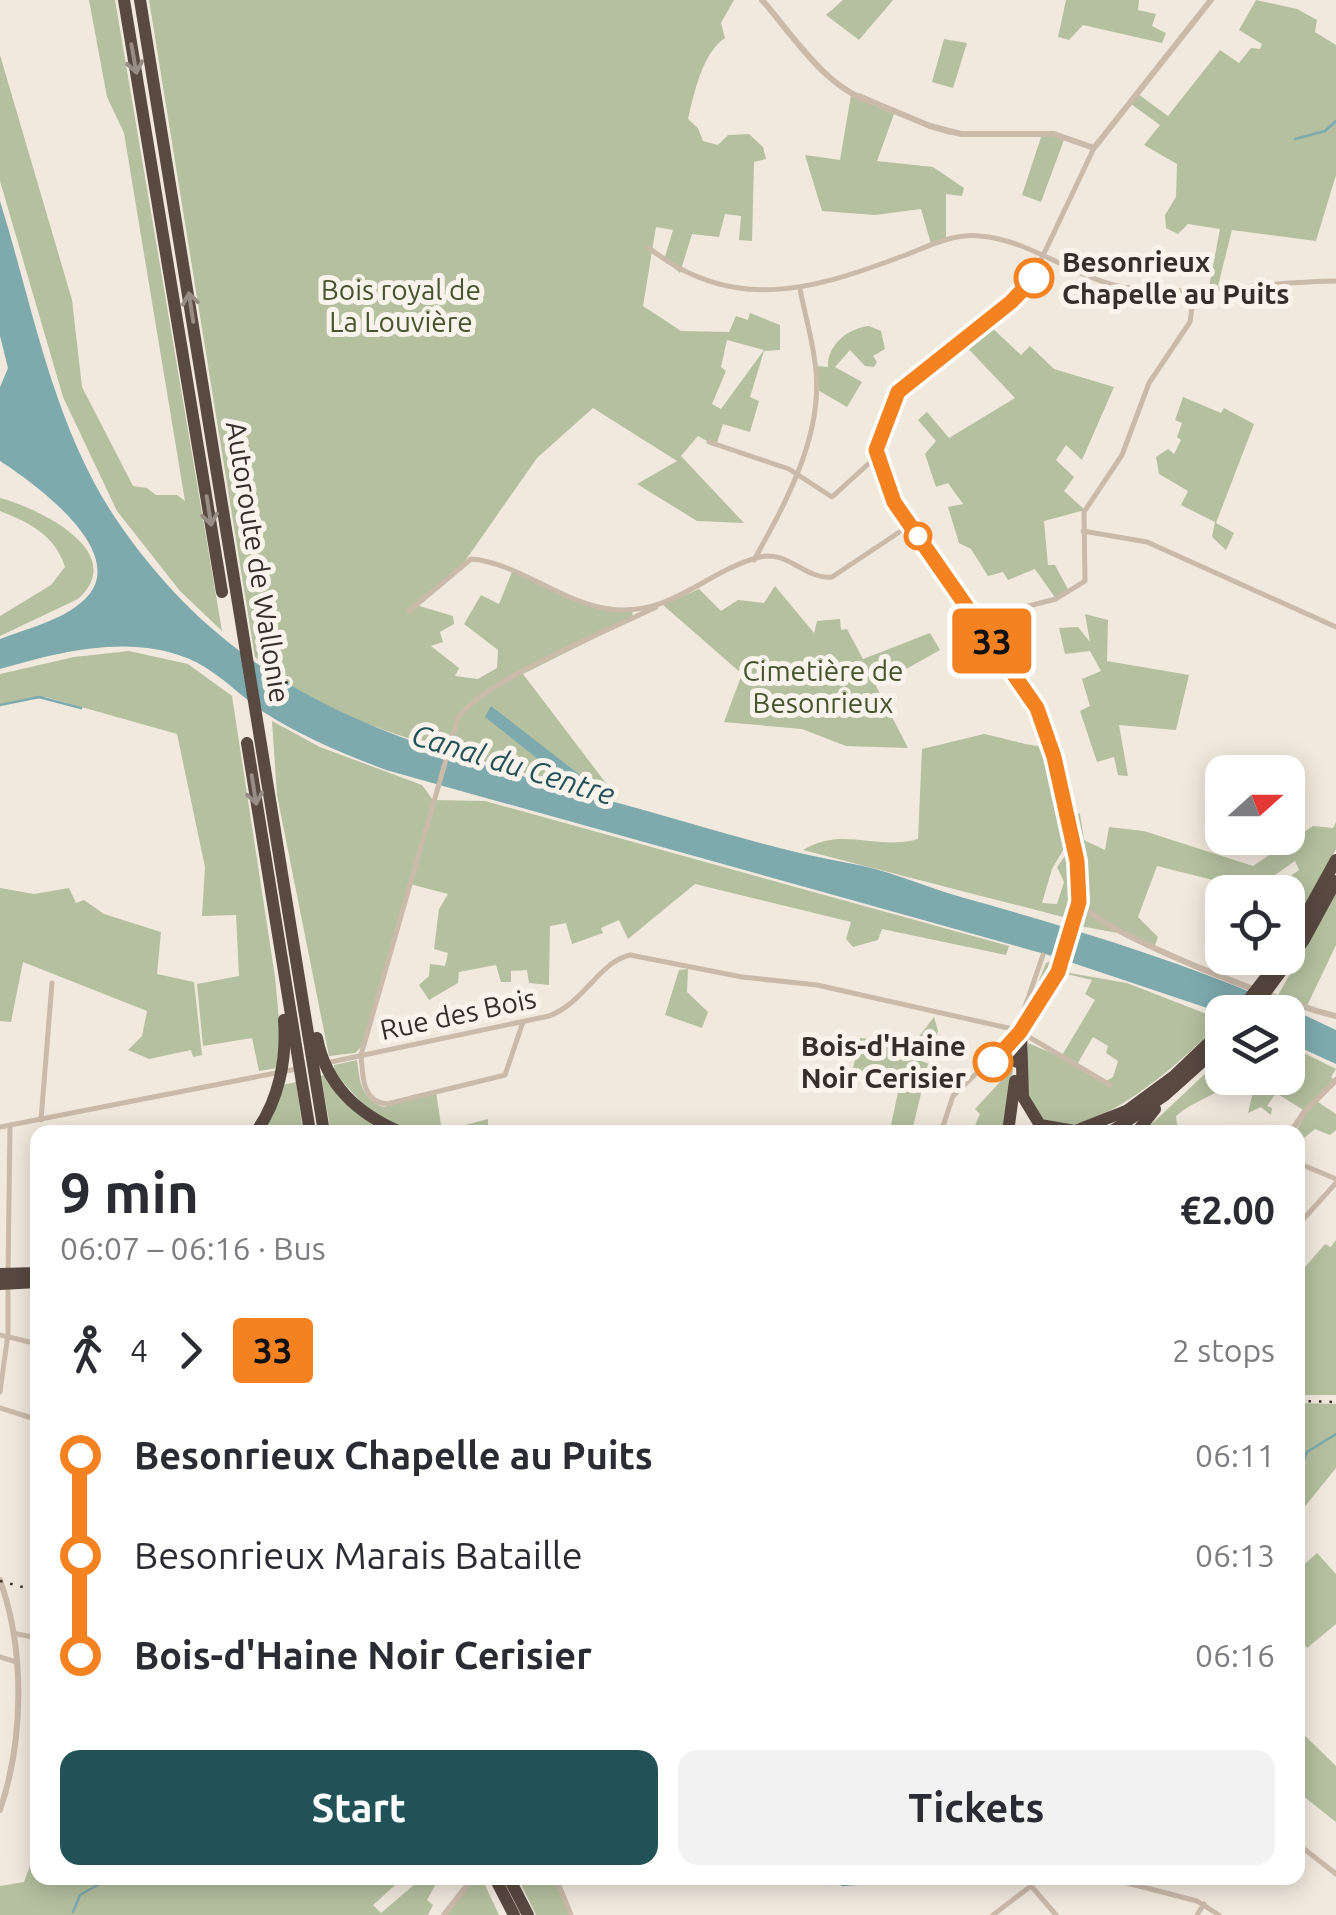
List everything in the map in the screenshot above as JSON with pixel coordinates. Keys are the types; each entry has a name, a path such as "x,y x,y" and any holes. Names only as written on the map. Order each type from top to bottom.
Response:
{"highway":[{"name":"Autoroute de Wallonie","path":"124,0 222,592"},
{"name":"Autoroute de Wallonie","path":"140,0 264,753 285,899 284,930"},
{"path":"196,431 214,454"},
{"name":"Autoroute de Wallonie","path":"246,742 284,930 298,975 303,1054 315,1077 323,1125"},
{"path":"1305,916 1336,860"},
{"path":"1305,929 1336,881"},
{"path":"284,930 303,1054 315,1077 388,1125"},
{"path":"1255,995 1274,975"},
{"path":"1009,1125 1018,1032"},
{"path":"1018,1032 1023,1097 1040,1125"},
{"path":"1103,1125 1205,1049"},
{"path":"1003,1050 1017,1062"},
{"path":"259,1125 278,1085 303,1054"},
{"path":"1142,1125 1205,1054"},
{"name":"Autoroute de Wallonie","path":"311,1125 315,1077"},
{"path":"1121,1125 1165,1095"},
{"path":"1090,1125 1126,1111"},
{"path":"0,1274 30,1277"},
{"path":"0,1284 30,1279"},
{"path":"494,1885 504,1915"},
{"path":"496,1885 514,1915"},
{"path":"513,1885 528,1915"}],"street":[{"path":"762,0 832,79 859,96 950,132 1050,134 1094,148"},
{"path":"709,442 797,474 834,496 876,456 889,408 898,392 1022,292 1094,148 1211,0"},
{"path":"649,248 690,277 761,289 800,288 840,280 960,237 992,238 1120,286 1195,288 1336,281"},
{"path":"754,560 797,474 814,420 817,377 800,288"},
{"path":"977,619 1056,598 1081,586 1087,576 1084,512 1122,455 1144,393 1190,322 1195,288"},
{"path":"876,456 890,495 1033,700 1046,730 1077,861 1079,902 1058,970 1018,1032 953,1096 943,1125"},
{"path":"524,1022 506,1075 386,1104 375,1102 366,1091 361,1055 450,736 462,712 476,698 754,560 778,557 818,578 832,578 910,525"},
{"path":"1083,531 1147,542 1336,627"},
{"path":"410,612 462,563 474,559 605,608 656,608"},
{"path":"1079,902 1093,917 1154,948 1336,1016"},
{"name":"Rue des Bois","path":"0,1127 524,1022 566,1008 584,996 613,962 630,955 726,974 817,985 1018,1032"},
{"path":"1018,1032 1043,955"},
{"path":"41,1121 52,983"},
{"path":"1018,1032 1110,1085"},
{"path":"1296,1125 1336,1080"},
{"path":"0,1392 8,1314 10,1127"},
{"path":"1305,1166 1336,1181 1305,1215"},
{"path":"4,1334 30,1342"},
{"path":"0,1408 30,1417"},
{"path":"0,1580 17,1634 12,1761 0,1810"},
{"path":"17,1634 30,1636"},
{"path":"0,1657 16,1662"},
{"path":"1305,1850 1336,1874"},
{"path":"444,1915 468,1885"},
{"path":"559,1885 571,1915"},
{"path":"1134,1885 1204,1904 1219,1915"},
{"path":"994,1915 1031,1886 1056,1915"},
{"path":"1197,1915 1204,1904"}],"green space":[{"path":"89,0 115,0 222,631 180,591 117,511 63,397 0,181 0,55 72,300 82,387 133,486 147,488 156,495 177,495 185,501 124,133 107,97"},
{"name":"Bois royal de La Louvière","path":"149,0 734,0 721,23 725,38 710,53 688,119 698,128 703,141 718,145 728,135 749,134 763,147 766,159 754,162 752,241 739,240 741,216 725,214 719,237 692,234 680,273 664,260 673,230 656,227 643,306 681,331 729,332 736,316 748,320 750,313 780,325 780,350 764,351 750,397 759,401 750,432 723,424 716,446 698,436 681,456 744,523 697,521 637,484 677,461 593,408 537,458 465,561 416,605 453,616 454,624 440,632 443,642 431,646 459,668 455,676 478,679 497,668 498,650 464,624 481,595 499,604 512,572 585,603 632,610 633,619 523,674 618,799 475,759 450,737 441,749 367,723 295,688 255,657","holes":["727,340 764,350 721,409 712,404 726,371 721,367"]},
{"path":"843,0 893,0 859,40 826,15"},
{"path":"1066,0 1139,0 1138,10 1156,14 1152,26 1166,33 1162,43 1083,25 1069,40 1058,37"},
{"path":"1256,0 1297,9 1317,20 1315,32 1336,45 1336,175 1316,241 1232,230 1218,286 1209,287 1220,229 1188,224 1178,234 1166,228 1165,215 1176,197 1177,164 1144,145 1160,125 1131,104 1138,94 1168,116 1220,50 1239,63 1251,48 1260,49 1262,44 1239,30"},
{"path":"944,39 967,43 953,88 932,82"},
{"path":"851,95 894,114 877,161 933,167 964,188 962,196 946,194 946,239 931,244 921,209 875,215 822,211 805,155 840,160"},
{"path":"1042,134 1065,137 1041,202 1022,195"},
{"path":"986,322 1021,355 1030,346 1054,369 1114,387 1082,460 1066,445 1056,460 1074,477 1064,491 1085,510 1044,521 1048,565 1055,565 1070,593 1056,599 1035,569 1008,580 1003,572 988,576 971,549 959,543 948,507 963,504 948,483 936,487 925,454 936,441 918,420 927,412 949,438 1015,398 961,341"},
{"path":"869,326 881,331 885,349 873,356 877,362 874,367 865,366 850,350 835,367 862,382 847,407 816,389 816,366 828,367 831,352 840,339"},
{"path":"1183,397 1221,413 1224,408 1254,424 1216,523 1234,533 1226,550 1212,537 1215,522 1181,505 1188,491 1159,474 1156,457 1168,449 1174,454 1181,440 1177,437 1182,423 1175,420"},
{"path":"0,498 55,522 86,549 93,565 91,582 78,599 0,636 0,616 51,585 65,567 48,538 0,511"},
{"name":"Cimetière de Besonrieux","path":"775,586 814,633 817,621 840,619 841,630 847,629 863,659 930,633 940,650 876,686 908,748 846,746 802,729 724,722 742,674 663,605 699,589 721,611 738,600 764,603"},
{"path":"1085,614 1108,620 1107,661 1189,675 1176,730 1119,725 1128,776 1118,775 1114,757 1097,762 1080,711 1090,706 1082,679 1101,671 1090,651 1065,654 1059,628 1078,627 1090,642"},
{"path":"129,651 188,664 232,696 275,977 281,1041 277,1068 259,1071 252,1038 203,1046 197,984 239,976 236,915 202,916 205,867 177,734 46,697 0,705 0,674 74,657"},
{"path":"272,721 320,747 422,785 433,800 485,801 1009,946 1006,955 882,929 878,940 853,947 846,939 851,922 695,884 628,939 619,920 601,928 603,933 572,944 566,923 550,926 549,985 529,983 527,970 511,971 511,982 501,982 496,965 459,972 458,983 429,1000 419,985 429,976 430,964 445,966 448,953 434,949 439,909 448,894 410,884 361,1047 355,1053 329,1056 277,795"},
{"path":"984,734 1051,747 1066,809 1080,814 1084,840 1105,850 1109,827 1144,831 1205,851 1205,855 1219,855 1253,866 1270,855 1305,855 1305,831 1313,826 1333,828 1336,822 1336,849 1305,905 1305,875 1292,875 1299,870 1295,861 1275,875 1205,878 1157,866 1138,917 1158,937 1154,948 1124,934 1079,926 1077,861 1067,817 1063,819 1069,840 1052,869 1042,903 1057,904 1064,882 1057,867 1070,849 1076,890 1067,918 803,850 832,840 918,839 922,749"},
{"path":"0,888 34,894 69,888 76,903 84,900 104,914 161,932 157,974 194,982 202,1055 193,1057 191,1050 149,1059 128,1050 142,1036 147,1011 23,962 11,1022 0,1021"},
{"path":"1336,892 1336,945 1306,1008 1305,995 1278,995 1289,975 1305,975 1305,947"},
{"path":"1052,960 1058,971 1127,983 1205,1013 1205,1037 1161,1076 1104,1114 1076,1124 1053,1124 1035,1111 1028,1095 1028,1043 1061,1057 1095,1000 1085,994 1092,980 1058,972 1023,1021 1046,963","holes":["1093,1037 1108,1046 1106,1053 1118,1061 1113,1077 1105,1082 1076,1066"]},
{"path":"688,969 687,992 708,1012 702,1028 665,1015 679,970"},
{"path":"934,1017 938,1031 933,1047 920,1046 916,1059 972,1080 956,1092 924,1081 913,1125 891,1125 902,1074 851,1076 860,1038 914,1043"},
{"path":"1305,1054 1336,1069 1331,1077 1335,1081 1318,1102 1336,1114 1336,1130 1330,1135 1315,1129 1305,1137 1305,1125 1300,1125 1308,1108 1305,1111 1279,1095 1305,1095"},
{"path":"1007,1057 1013,1069 1007,1125 975,1125 980,1114 975,1109 1010,1071 997,1058"},
{"path":"357,1060 363,1089 370,1099 384,1107 436,1092 441,1125 398,1125 385,1120 353,1093 335,1072 334,1065"},
{"path":"327,1074 388,1125 330,1125 321,1076"},
{"path":"1205,1074 1205,1095 1211,1095 1176,1116 1177,1125 1150,1125"},
{"path":"296,1082 302,1125 262,1125 282,1085"},
{"path":"1252,1095 1275,1095 1267,1106 1272,1108 1271,1115 1261,1107 1248,1113"},
{"path":"488,1119 488,1125 465,1125"},
{"path":"1336,1240 1336,1395 1305,1395 1305,1267 1325,1244 1331,1247"},
{"path":"1305,1403 1336,1404 1336,1468 1305,1506"},
{"path":"1317,1553 1336,1574 1336,1624 1307,1648 1305,1646 1305,1564"},
{"path":"1305,1736 1336,1766 1336,1822 1305,1798"},
{"path":"30,1866 30,1885 395,1885 373,1905 381,1913 414,1885 435,1885 427,1900 433,1905 428,1915 0,1915 0,1886 24,1882"},
{"path":"465,1885 485,1885 499,1915 444,1915"},
{"path":"521,1885 559,1885 571,1915 536,1915"}],"water":[{"path":"0,201 60,405 94,483 116,519 165,582 218,634 274,675 334,708 465,759 759,843 876,869 1104,939 1258,995 1205,995 1205,1007 1052,956 386,770 292,729 207,669 164,651 141,647 93,648 0,669 0,639 66,613 84,600 96,582 97,563 74,522 0,461 0,387 8,368 0,336"},
{"path":"491,706 589,785 563,779 485,717"},
{"path":"1305,1016 1336,1030 1336,1064 1305,1050"}],"waterway":[{"path":"1295,139 1325,131 1336,121"},
{"path":"0,705 39,697 81,708"},
{"path":"1305,1457 1336,1434"},
{"path":"73,1912 80,1895 98,1885"}],"railway":[{"path":"1305,1401 1336,1402"},
{"path":"0,1581 30,1589"}],"bus line":[{"name":"33","path":"993,1062 1020,1032 1058,972 1079,902 1077,861 1054,757 1037,708 894,502 876,450 898,392 1011,302 1034,278"}],"place":[{"name":"Besonrieux Chapelle au Puits","path":"1034,278"},
{"name":"Bois-d'Haine Noir Cerisier","path":"993,1062"}],"water label":[{"name":"Canal du Centre","path":"513,765"}]}
